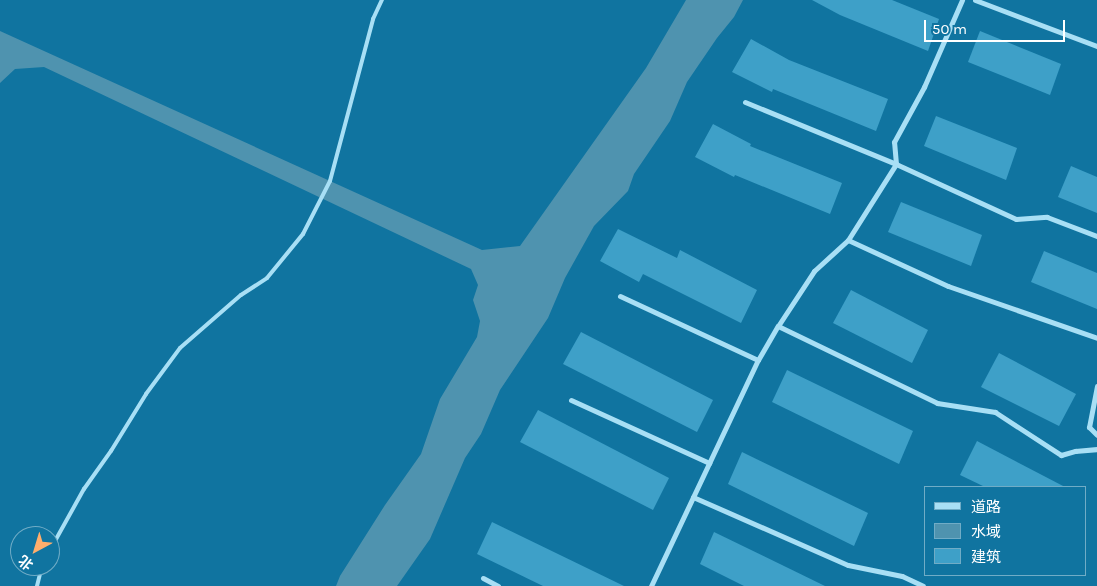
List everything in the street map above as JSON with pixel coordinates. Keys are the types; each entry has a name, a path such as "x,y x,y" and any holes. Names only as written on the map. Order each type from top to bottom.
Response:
{"street":[{"path":"651,586 758,360 814,271 848,240 896,164 894,142 924,87 962,0"},
{"path":"975,0 1097,46"},
{"path":"745,102 896,164 1016,218 1047,217 1097,236"},
{"path":"848,240 948,286 1097,338"},
{"path":"620,296 758,360"},
{"path":"778,326 937,403 995,412 1061,455 1075,451 1097,449"},
{"path":"1097,386 1089,427 1097,435"},
{"path":"572,400 709,463"},
{"path":"693,497 848,565 902,576 923,586"},
{"path":"483,578 498,586"}],"lane":[{"path":"60,532 84,489 111,451 146,394 180,348 241,295 267,278 303,234 330,181 373,19 382,0"}],"water":[{"path":"686,0 743,0 734,17 687,82 670,121 634,174 628,191 594,226 565,278 548,318 500,390 481,434 465,458 430,539 397,586 336,586 340,576 385,505 421,454 440,399 477,337 480,321 473,300 478,285 471,269 44,67 15,69 0,83 0,31 482,250 520,246 646,68"}],"building":[{"path":"812,0 892,0 939,19 928,51 840,15"},
{"path":"980,31 1061,64 1050,95 968,62"},
{"path":"751,39 789,60 888,99 876,131 773,89 772,92 732,72"},
{"path":"936,116 1017,148 1006,180 924,146"},
{"path":"713,124 751,144 750,146 842,183 830,214 735,175 734,177 695,157"},
{"path":"1071,166 1097,177 1097,213 1058,197"},
{"path":"901,202 982,235 971,266 888,232"},
{"path":"618,229 677,258 680,250 757,290 741,323 643,274 639,282 600,261"},
{"path":"1044,251 1097,273 1097,309 1031,282"},
{"path":"851,290 928,330 912,363 833,323"},
{"path":"581,332 713,400 697,432 563,364"},
{"path":"999,353 1076,394 1059,426 981,387"},
{"path":"787,370 913,431 899,464 772,402"},
{"path":"538,410 669,478 653,510 520,442"},
{"path":"977,441 1063,486 983,486 960,475"},
{"path":"742,452 868,513 854,546 728,484"},
{"path":"492,522 624,586 543,586 477,554"},
{"path":"714,532 825,586 744,586 700,564"}]}
